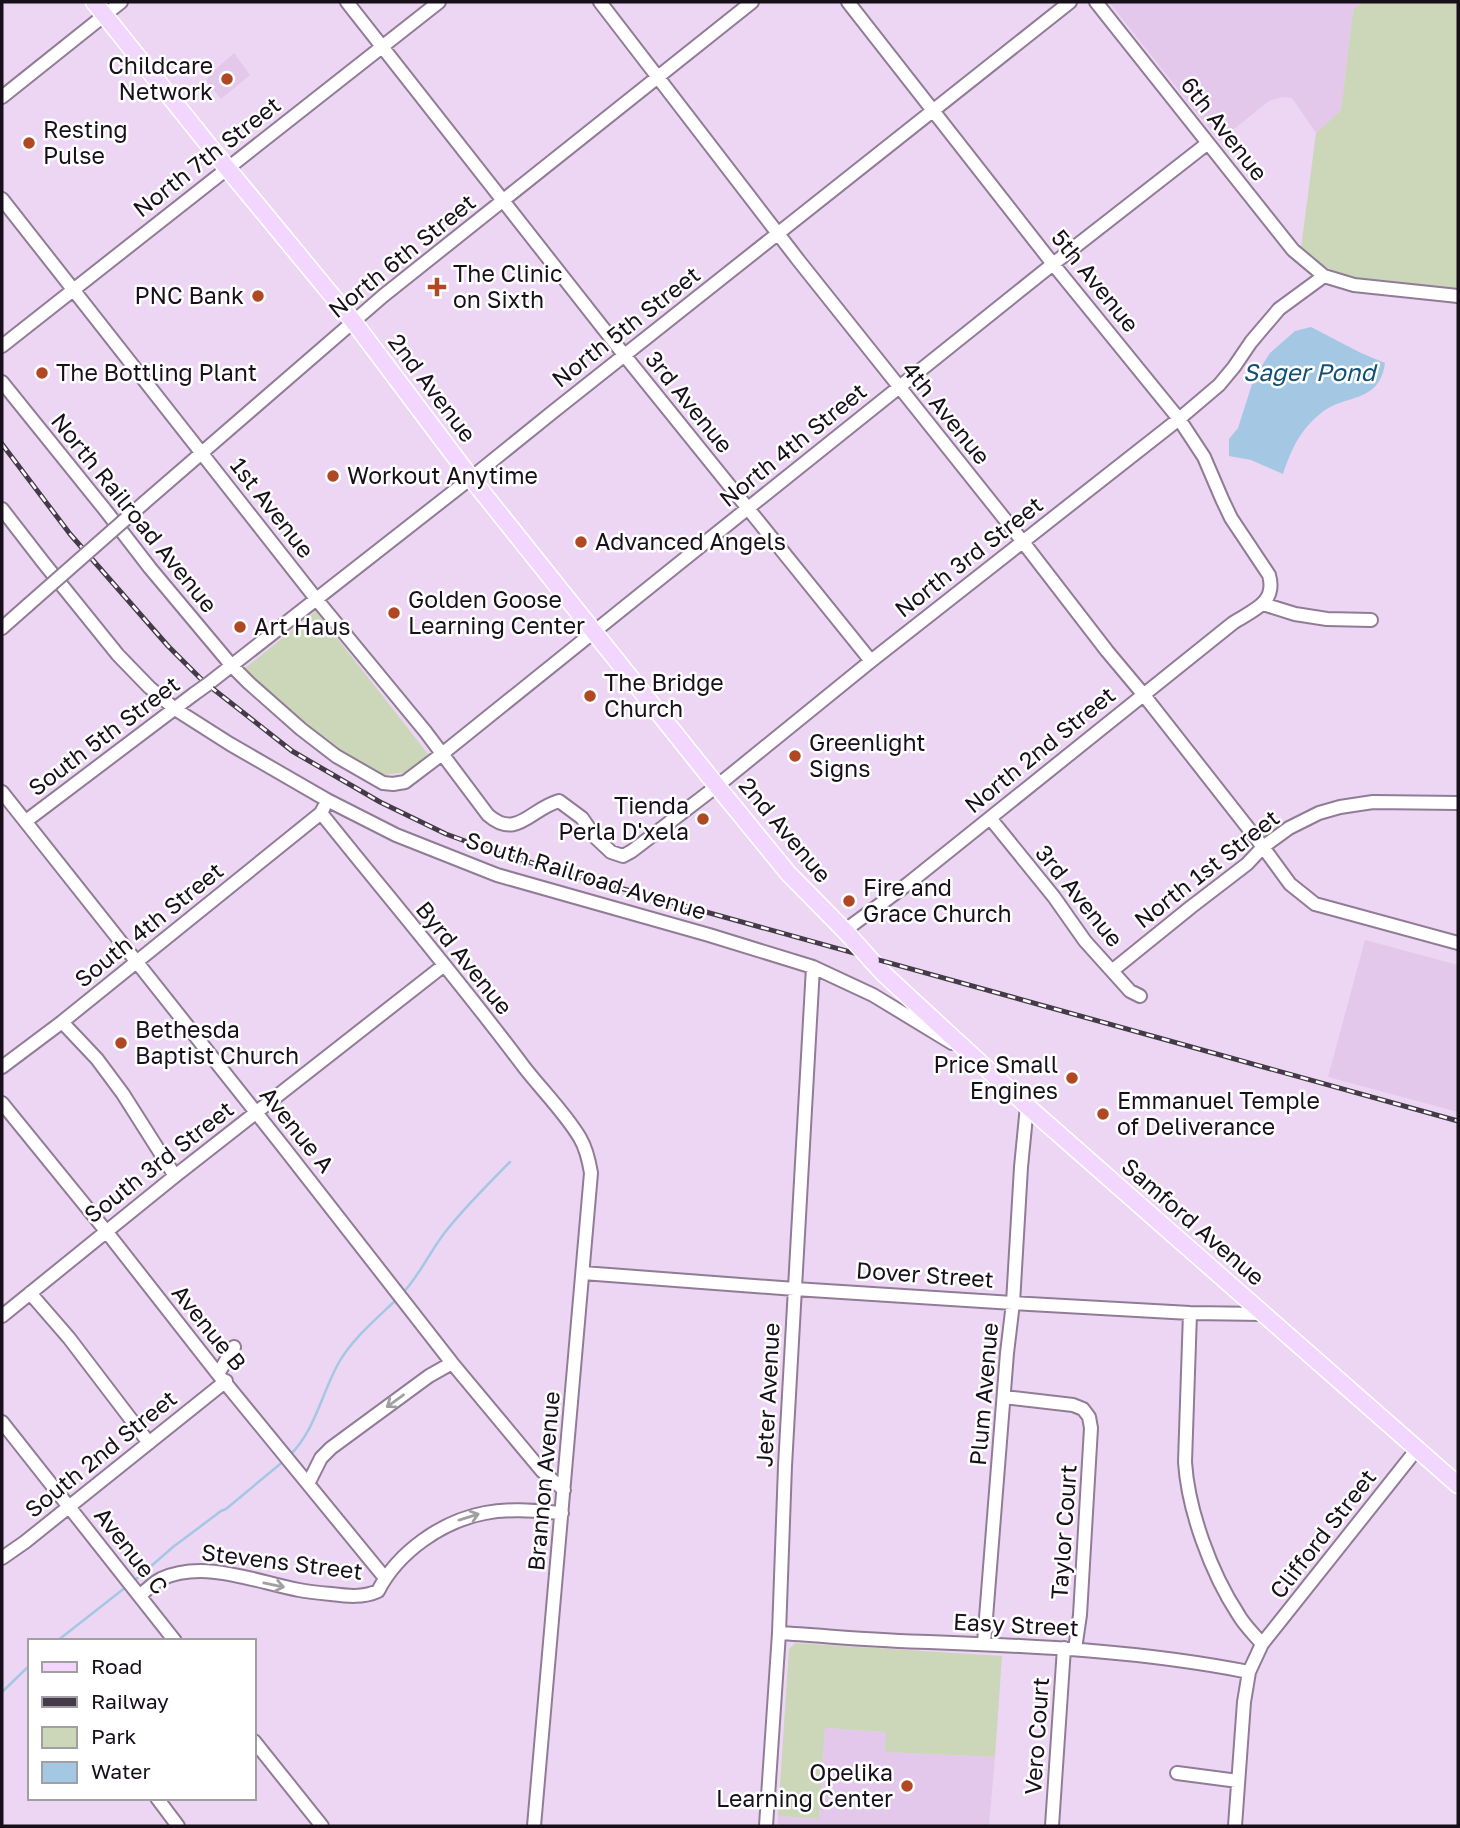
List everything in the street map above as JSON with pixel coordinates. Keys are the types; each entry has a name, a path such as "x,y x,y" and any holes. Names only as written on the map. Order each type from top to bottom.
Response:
{"main road":[{"name":"2nd Avenue","path":"100,8 353,321 471,478 717,786 788,873 872,960"},
{"name":"Samford Avenue","path":"872,960 1027,1106 1458,1485"}],"street":[{"path":"2,97 100,8 121,2"},
{"name":"3rd Avenue","path":"347,2 625,356 871,661"},
{"name":"North 7th Street","path":"2,346 439,2"},
{"name":"4th Avenue","path":"600,2 1290,884 1315,904 1458,943"},
{"name":"North 6th Street","path":"2,628 353,321 752,2"},
{"name":"5th Avenue","path":"848,2 1053,264 1179,419 1205,457 1231,518 1269,575 1272,585 1263,604"},
{"name":"North 5th Street","path":"208,684 1070,2"},
{"name":"6th Avenue","path":"1096,2 1293,250 1324,276"},
{"name":"North 4th Street","path":"405,782 1208,143"},
{"name":"1st Avenue","path":"2,199 317,600 425,731 488,815 497,823 508,826 519,823 547,804 558,801 582,818 595,837 611,852 623,856"},
{"path":"1324,276 1354,285 1458,296"},
{"name":"North 3rd Street","path":"623,856 717,786 1179,419 1219,385 1279,309 1324,276"},
{"name":"North Railroad Avenue","path":"2,382 229,668 336,756 383,783 405,782"},
{"name":"South Railroad Avenue","path":"2,509 118,654 149,687 175,709 230,744 327,800 396,835 497,875 813,967 873,995 967,1052"},
{"path":"1263,604 1295,614 1371,621"},
{"name":"North 2nd Street","path":"846,932 1233,623 1263,604"},
{"name":"South 5th Street","path":"26,821 208,684"},
{"name":"Avenue A","path":"2,792 452,1363 542,1471 564,1490"},
{"path":"321,813 327,800"},
{"name":"North 1st Street","path":"1113,970 1247,864 1263,847 1289,828 1319,813 1373,802 1458,803"},
{"name":"South 4th Street","path":"2,1067 62,1022 321,813"},
{"name":"Byrd Avenue","path":"321,813 474,1001 582,1141"},
{"name":"3rd Avenue","path":"990,818 1054,897 1085,941 1130,991 1140,996"},
{"name":"South 3rd Street","path":"2,1316 174,1176 443,966"},
{"name":"Jeter Avenue","path":"766,1826 779,1633 785,1466 813,967"},
{"path":"62,1022 97,1059 123,1094 174,1176"},
{"name":"Avenue B","path":"2,1103 385,1578"},
{"name":"Plum Avenue","path":"984,1643 1027,1106"},
{"name":"Brannon Avenue","path":"534,1826 591,1173 582,1141"},
{"name":"Dover Street","path":"583,1272 1013,1303 1190,1313 1264,1314"},
{"path":"30,1293 69,1338 149,1443"},
{"path":"1190,1313 1185,1462 1190,1505 1222,1586 1239,1616 1262,1644"},
{"name":"South 2nd Street","path":"2,1558 149,1443 222,1377 234,1347"},
{"path":"298,1471 321,1458 429,1376 452,1363"},
{"name":"Taylor Court","path":"1004,1397 1073,1405 1083,1409 1089,1417 1089,1474 1080,1615 1070,1648"},
{"name":"Avenue C","path":"2,1422 173,1639"},
{"name":"Clifford Street","path":"1235,1826 1244,1702 1249,1672 1262,1644 1418,1449"},
{"path":"308,1484 321,1458"},
{"name":"Stevens Street","path":"140,1595 162,1578 205,1571 302,1591 346,1596 368,1595 379,1591 385,1578 402,1557 447,1525 488,1512 562,1513"},
{"name":"Easy Street","path":"779,1633 1070,1648 1197,1662 1249,1672"},
{"name":"Vero Court","path":"1052,1826 1070,1648"},
{"path":"256,1744 322,1826"},
{"path":"1177,1773 1238,1781"},
{"path":"158,1800 178,1826"}],"shaded area":[{"path":"1109,2 1363,2 1353,10 1341,110 1316,133 1292,98 1282,97 1269,101 1219,141"},
{"name":"Childcare Network","path":"234,53 250,75 221,99 207,82 208,76"},
{"path":"1365,940 1458,965 1458,1112 1328,1077"},
{"name":"Opelika Learning Center","path":"825,1728 887,1732 885,1752 995,1757 989,1826 778,1826 778,1816 819,1819"}],"green space":[{"path":"1363,2 1458,2 1458,289 1349,278 1326,267 1301,248 1316,133 1341,110 1353,10"},
{"path":"316,611 428,754 407,772 383,775 347,759 244,669"},
{"path":"795,1643 1002,1656 995,1757 885,1752 886,1732 825,1728 819,1819 778,1816 789,1649"}],"water":[{"name":"Sager Pond","path":"1311,327 1385,363 1376,386 1329,408 1313,420 1297,441 1283,474 1251,460 1229,456 1229,439 1238,428 1254,378 1270,353 1295,331"}],"waterway":[{"path":"402,1294 446,1231 510,1162"},
{"path":"289,1456 305,1435 338,1364 350,1346 397,1299"},
{"path":"134,1581 173,1547 226,1509 285,1460"},
{"path":"60,1639 126,1587"},
{"path":"2,1692 28,1667"}],"railway":[{"path":"2,444 70,534 168,646 203,681 292,751 380,802 446,834 495,852 584,878 1458,1121"}],"place":[{"name":"Childcare Network","path":"227,79"},
{"name":"Resting Pulse","path":"29,143"},
{"name":"The Clinic on Sixth","path":"437,287"},
{"name":"PNC Bank","path":"258,296"},
{"name":"The Bottling Plant","path":"42,373"},
{"name":"Workout Anytime","path":"333,476"},
{"name":"Advanced Angels","path":"581,542"},
{"name":"Golden Goose Learning Center","path":"394,613"},
{"name":"Art Haus","path":"240,627"},
{"name":"The Bridge Church","path":"590,696"},
{"name":"Greenlight Signs","path":"795,756"},
{"name":"Tienda Perla D'xela","path":"703,819"},
{"name":"Fire and Grace Church","path":"849,901"},
{"name":"Bethesda Baptist Church","path":"121,1043"},
{"name":"Price Small Engines","path":"1072,1078"},
{"name":"Emmanuel Temple of Deliverance","path":"1103,1114"},
{"name":"Opelika Learning Center","path":"907,1786"}]}
